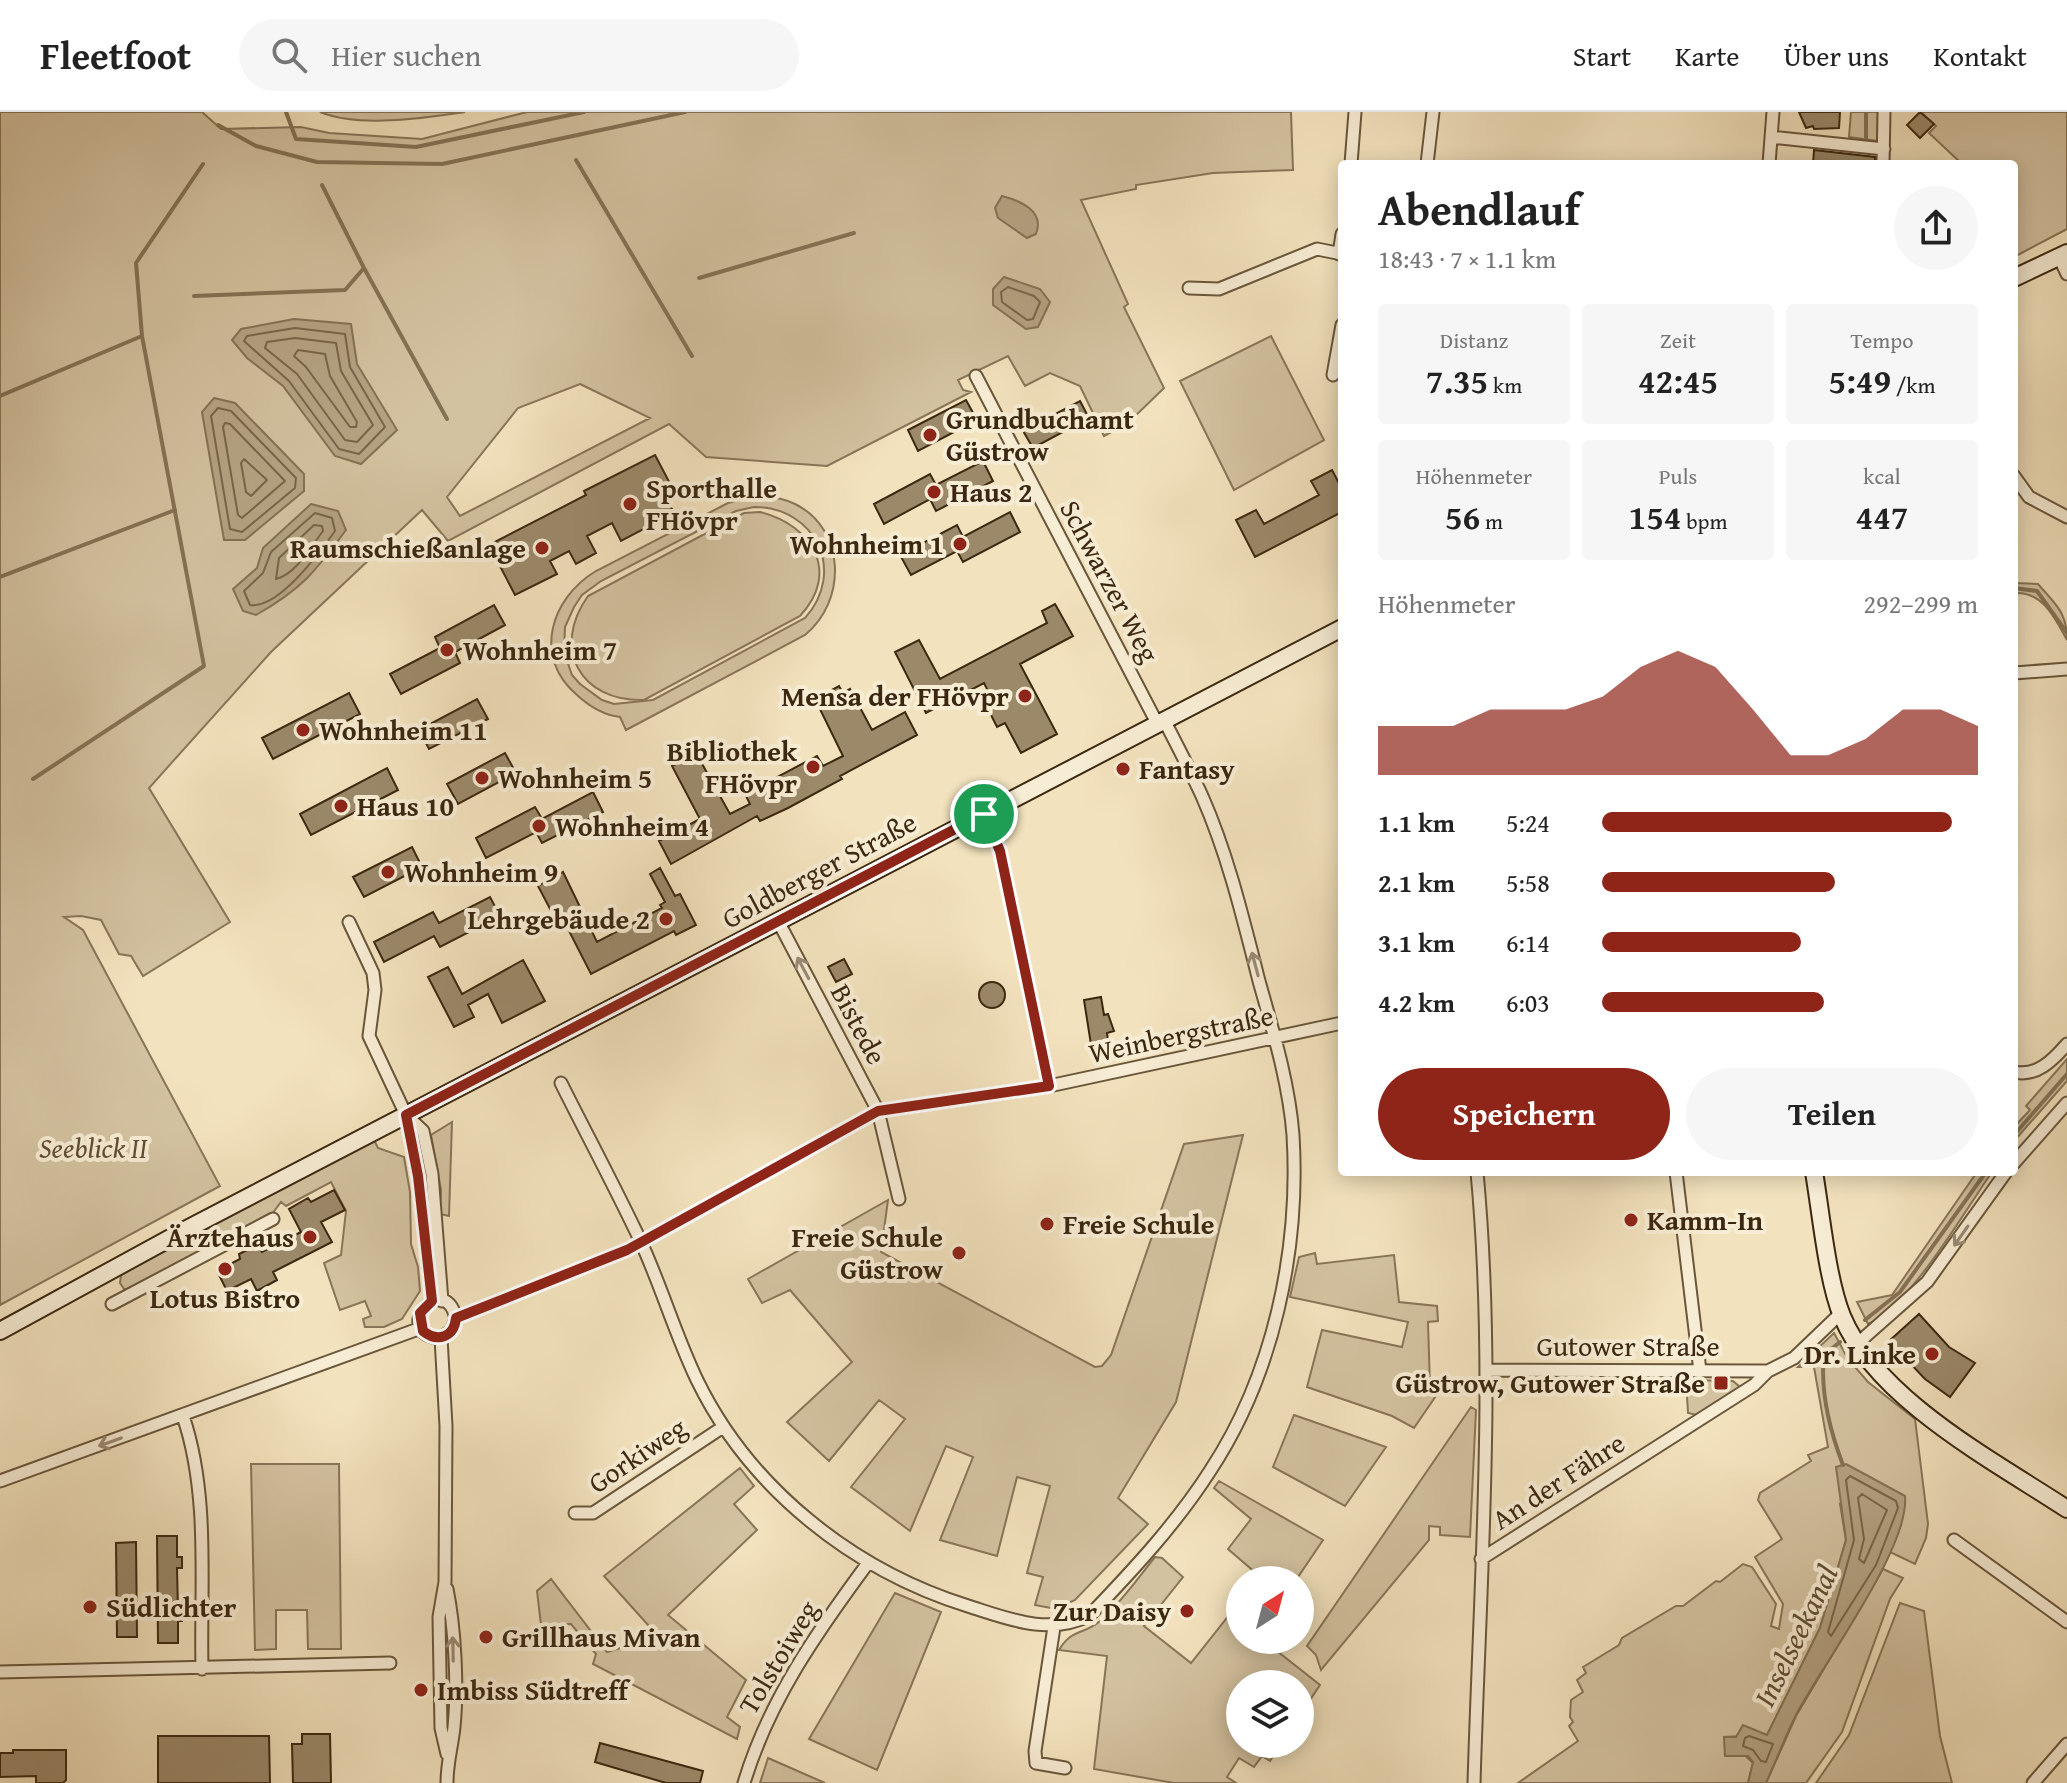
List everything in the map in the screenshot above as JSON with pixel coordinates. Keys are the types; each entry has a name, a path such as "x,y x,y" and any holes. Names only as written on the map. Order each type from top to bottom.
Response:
{"main road":[{"path":"2018,276 2063,255"},
{"name":"Goldberger Straße","path":"0,1331 406,1115 1338,630"},
{"path":"1815,1176 1841,1313 1858,1343 1888,1380 1921,1411 2067,1509"}],"street":[{"path":"1351,160 1355,112"},
{"path":"1427,160 1433,112"},
{"path":"1769,160 1773,112"},
{"path":"1883,160 1884,112"},
{"path":"1771,137 1884,149"},
{"path":"1189,288 1219,289 1317,249 1338,254"},
{"path":"2063,255 2067,274"},
{"path":"1333,375 1338,347"},
{"name":"Schwarzer Weg","path":"976,376 1202,796 1232,877 1275,1040 1292,1132 1294,1194 1280,1299 1255,1379 1225,1446 1181,1514 1090,1615 1074,1623 1054,1627"},
{"path":"2018,482 2029,497 2067,517"},
{"path":"2018,673 2067,669"},
{"path":"984,814 1000,851 1049,1086"},
{"name":"Bistede","path":"778,921 878,1111 899,1199"},
{"path":"349,922 373,973 375,990 369,1036 406,1115 437,1301"},
{"name":"Weinbergstraße","path":"456,1318 598,1263 641,1242 878,1111 1049,1086 1275,1040 1338,1024"},
{"path":"2018,1073 2025,1075 2052,1062 2067,1044"},
{"path":"561,1083 641,1242 678,1338 723,1427 774,1488 838,1543 868,1563 942,1598 1054,1627 1035,1751 1036,1763 1065,1768"},
{"path":"2018,1158 2067,1103"},
{"path":"1477,1176 1488,1370 1481,1559"},
{"path":"1676,1176 1700,1371"},
{"path":"1858,1343 1927,1282 2003,1176"},
{"path":"112,1304 273,1219"},
{"path":"437,1301 453,1308 456,1318 452,1330 441,1338 431,1337 421,1328 420,1313 437,1301"},
{"name":"An der Fähre","path":"1474,1783 1481,1559 1754,1385 1768,1371 1794,1358 1841,1313"},
{"path":"0,1481 421,1328"},
{"path":"441,1338 446,1426 445,1582 439,1617 440,1713 442,1740 447,1754 447,1783"},
{"name":"Gutower Straße","path":"1488,1370 1768,1371"},
{"path":"183,1416 193,1445 197,1482 202,1669"},
{"name":"Gorkiweg","path":"575,1513 593,1513 723,1427"},
{"path":"1954,1540 2067,1622"},
{"name":"Tolstoiweg","path":"744,1783 768,1716 793,1671 868,1563"},
{"path":"0,1672 390,1663"},
{"path":"2033,1783 2067,1744"}],"green space":[{"name":"Seeblick II","path":"0,112 202,112 221,129 301,127 329,133 422,139 527,112 1291,112 1293,170 1213,173 1136,185 1136,189 1081,200 1128,304 1124,307 1164,388 1128,423 1104,436 1080,386 1050,373 1025,386 1008,356 958,380 963,390 971,392 827,466 706,457 669,424 448,541 422,510 271,652 149,788 230,922 143,976 131,956 119,954 101,920 64,917 83,930 220,1186 0,1305","holes":["580,384 650,418 460,516 447,497 518,408"]},
{"path":"320,112 465,112 372,121"},
{"path":"1851,112 1879,112 1878,141 1849,137"},
{"path":"1921,112 2067,112 2067,229 2018,255 2018,160 1958,160 1929,133 1936,126"},
{"path":"1271,336 1324,440 1234,490 1180,381"},
{"path":"752,496 774,497 795,504 812,515 832,547 834,585 828,604 819,621 805,635 626,730 620,717 592,707 563,680 551,646 558,612 580,583 596,571 728,503","holes":["754,507 775,510 794,518 808,530 818,545 823,562 823,581 817,600 805,618 653,700 614,704 602,700 572,675 564,652 565,627 582,595 601,581 736,511"]},
{"path":"760,512 794,528 815,552 819,567 818,583 800,616 644,700 603,692 588,682 578,668 572,634 577,615 588,596 744,513"},
{"path":"2018,583 2038,584 2063,616 2067,640 2047,608 2033,596 2018,593"},
{"path":"2067,1059 2067,1081 2018,1136 2018,1123 2030,1110 2026,1106"},
{"path":"452,1122 449,1216 440,1214 441,1190 431,1135"},
{"path":"1243,1135 1176,1402 1118,1498 1148,1524 1075,1600 1056,1609 1035,1605 1043,1577 1027,1573 1050,1486 1017,1477 997,1556 940,1540 973,1457 946,1446 910,1531 851,1487 905,1419 879,1400 829,1461 787,1422 852,1362 790,1290 762,1303 748,1279 888,1200 881,1252 1095,1367 1102,1366 1111,1355 1184,1144"},
{"path":"374,1140 378,1148 404,1157 410,1192 411,1244 418,1267 420,1291 402,1319 384,1327 365,1327 363,1319 371,1316 365,1301 340,1310 324,1263 341,1255 346,1211 331,1182 286,1206 281,1202 272,1214 130,1289 124,1289 120,1283 121,1275 128,1269"},
{"path":"1974,1176 1989,1176 1918,1279 1884,1315 1868,1324 1857,1302 1892,1295"},
{"path":"1315,1253 1317,1264 1394,1255 1399,1302 1437,1306 1438,1321 1428,1322 1430,1387 1442,1387 1414,1428 1392,1416 1307,1387 1322,1330 1402,1347 1408,1322 1290,1297 1299,1257"},
{"path":"1834,1333 1848,1359 1868,1382 1915,1419 1928,1524 1926,1538 1915,1564 1890,1552 1901,1525 1840,1504 1846,1540 1820,1628 1767,1735 1725,1737 1753,1763 1748,1783 1518,1783 1578,1741 1569,1726 1573,1722 1570,1717 1571,1700 1583,1692 1577,1680 1586,1673 1583,1667 1619,1645 1622,1638 1676,1606 1683,1606 1743,1564 1752,1567 1776,1604 1771,1626 1779,1629 1783,1604 1755,1557 1782,1539 1758,1500 1760,1493 1811,1461 1808,1455 1828,1447 1814,1367 1798,1367"},
{"path":"1686,1380 1733,1381 1740,1387 1697,1415 1688,1413"},
{"path":"1471,1407 1476,1410 1470,1537 1440,1535 1440,1527 1429,1526 1429,1540 1321,1670 1314,1653 1314,1636"},
{"path":"1294,1415 1386,1447 1345,1506 1273,1467"},
{"path":"251,1464 339,1464 341,1649 308,1649 307,1610 276,1610 276,1649 255,1650"},
{"path":"740,1468 754,1486 734,1504 757,1530 668,1615 746,1680 727,1717 740,1727 737,1739 593,1664 596,1654 571,1624 541,1625 537,1591 551,1579 607,1652 630,1645 649,1626 604,1576"},
{"path":"1219,1481 1323,1540 1305,1566 1248,1566 1228,1549 1251,1519 1214,1488"},
{"path":"1155,1557 1162,1558 1183,1577 1144,1626 1191,1663 1226,1619 1226,1654 1281,1654 1301,1670 1226,1670 1226,1758 1239,1758 1227,1777 1236,1783 1174,1783 1094,1769 1107,1656 1059,1650 1073,1635 1108,1614"},
{"path":"1883,1569 1903,1578 1890,1599 1842,1732 1806,1783 1766,1783 1796,1716"},
{"path":"895,1593 941,1612 877,1770 809,1739"},
{"path":"1900,1603 1924,1611 1940,1736 1952,1783 1816,1783 1849,1735"},
{"path":"1314,1680 1320,1685 1314,1694"},
{"path":"768,1758 825,1783 760,1783"},
{"path":"1239,1758 1261,1758 1254,1767"}],"water":[{"path":"1002,196 1030,208 1037,219 1036,234 1027,238 998,218 995,208"},
{"path":"1004,277 1040,289 1050,302 1038,327 1026,329 993,305 993,289"},
{"path":"294,319 351,324 357,364 397,430 361,464 335,456 283,386 247,358 232,340 241,329"},
{"path":"214,398 235,403 304,474 304,491 245,540 224,540 202,412"},
{"path":"311,504 338,511 346,530 297,588 256,615 243,611 233,589 257,568 263,548"},
{"path":"1846,1464 1905,1496 1903,1518 1880,1575 1808,1693 1766,1783 1748,1783 1753,1762 1748,1756 1725,1756 1724,1737 1736,1737 1743,1725 1767,1735 1820,1628 1846,1540 1836,1467"}],"building":[{"path":"1799,112 1840,112 1839,128 1806,128"},
{"path":"1920,112 1934,124 1920,138 1907,125"},
{"path":"1814,150 1875,157 1875,160 1813,160"},
{"path":"966,400 977,420 918,451 908,430"},
{"path":"1080,401 1089,418 1033,448 1023,431"},
{"path":"655,455 674,491 665,496 674,513 621,541 612,523 587,536 596,553 576,564 569,551 550,561 557,574 515,595 489,545"},
{"name":"Haus 2","path":"983,461 993,481 936,511 930,499 884,524 874,504 930,474 936,485"},
{"path":"1332,470 1338,481 1338,514 1255,557 1236,520 1256,510 1264,524 1319,495 1311,481"},
{"name":"Wohnheim 1","path":"1010,512 1020,532 963,562 957,551 911,575 900,555 957,525 963,537"},
{"path":"1055,604 1073,636 1020,664 1057,734 1021,753 1005,723 997,727 987,707 994,703 984,683 926,713 895,652 919,640 940,679 1047,623 1042,611"},
{"name":"Wohnheim 7","path":"494,605 505,625 455,652 460,663 401,694 390,674 440,648 435,637"},
{"path":"839,686 843,693 850,689 872,730 905,712 917,735 788,808 760,821 757,816 671,864 659,841 700,819 672,766 696,753 730,814 750,804 745,794 817,756 823,766 843,756 815,699"},
{"name":"Wohnheim 11","path":"349,693 360,714 273,759 262,738"},
{"path":"477,699 488,719 429,749 419,730"},
{"name":"Wohnheim 5","path":"505,753 516,773 458,804 447,784"},
{"name":"Haus 10","path":"387,768 398,790 311,835 300,814"},
{"name":"Wohnheim 4","path":"593,792 603,812 542,843 536,832 486,858 476,838 535,807 542,819"},
{"name":"Wohnheim 9","path":"412,847 422,867 364,897 353,877"},
{"name":"Lehrgebäude 2","path":"660,868 675,896 680,894 696,925 676,935 674,931 591,974 566,925 560,928 538,886 563,872 597,942 662,908 660,905 665,902 650,874"},
{"path":"490,897 500,916 440,947 434,936 384,962 374,942 433,912 439,923"},
{"path":"844,959 852,974 836,982 828,967"},
{"path":"523,960 545,1001 502,1023 488,994 468,1005 474,1017 454,1027 428,977 448,967 462,994"},
{"path":"992,982 1001,986 1005,995 1001,1004 992,1008 983,1004 979,995 983,986"},
{"path":"1101,997 1104,1015 1108,1014 1114,1031 1107,1033 1109,1048 1092,1051 1084,1000"},
{"name":"Ärztehaus","path":"334,1190 345,1210 321,1222 332,1242 273,1272 277,1280 257,1291 251,1279 227,1291 217,1271 240,1259 239,1254 247,1250 259,1247 262,1252 301,1232 289,1209 308,1198 311,1202"},
{"name":"Dr. Linke","path":"1919,1314 1949,1347 1975,1363 1950,1397 1925,1379 1889,1341"},
{"path":"157,1536 177,1536 177,1557 182,1557 182,1568 177,1568 178,1610 182,1610 182,1621 178,1621 178,1643 158,1643"},
{"path":"136,1542 137,1637 117,1637 116,1543"},
{"path":"302,1734 330,1734 331,1783 293,1783 292,1744 302,1744"},
{"path":"158,1736 269,1736 270,1783 158,1783"},
{"path":"600,1743 703,1771 700,1783 666,1783 595,1762"},
{"path":"13,1750 66,1750 66,1780 63,1783 36,1783 36,1776 0,1777 0,1753 13,1753"}],"waterway":[{"path":"286,112 296,139 416,147 584,112"},
{"path":"218,125 256,146 317,162 442,164 685,112"},
{"path":"1866,112 1866,140"},
{"path":"576,160 692,356"},
{"path":"33,779 204,666 142,336 136,263 203,164"},
{"path":"322,185 447,419"},
{"path":"699,278 854,233"},
{"path":"194,296 345,290 364,268"},
{"path":"0,396 142,336"},
{"path":"0,577 175,510"},
{"path":"2018,589 2037,591 2067,633"},
{"path":"2018,1130 2067,1074"},
{"path":"1865,1320 1900,1292 1983,1176"},
{"path":"1840,1342 1824,1355 1823,1383 1830,1425 1843,1465"}],"place":[{"name":"Grundbuchamt Güstrow","path":"930,435"},
{"name":"Haus 2","path":"934,492"},
{"name":"Sporthalle FHövpr","path":"630,504"},
{"name":"Wohnheim 1","path":"960,544"},
{"name":"Raumschießanlage","path":"542,548"},
{"name":"Wohnheim 7","path":"447,650"},
{"name":"Mensa der FHövpr","path":"1025,696"},
{"name":"Wohnheim 11","path":"303,730"},
{"name":"Bibliothek FHövpr","path":"813,767"},
{"name":"Fantasy","path":"1123,769"},
{"name":"Wohnheim 5","path":"482,778"},
{"name":"Haus 10","path":"341,806"},
{"name":"Wohnheim 4","path":"539,826"},
{"name":"Wohnheim 9","path":"388,872"},
{"name":"Lehrgebäude 2","path":"666,919"},
{"name":"Kamm-In","path":"1631,1220"},
{"name":"Freie Schule","path":"1047,1224"},
{"name":"Ärztehaus","path":"310,1237"},
{"name":"Freie Schule Güstrow","path":"959,1253"},
{"name":"Lotus Bistro","path":"225,1269"},
{"name":"Dr. Linke","path":"1932,1354"},
{"name":"Güstrow, Gutower Straße","path":"1721,1383"},
{"name":"Südlichter","path":"90,1607"},
{"name":"Zur Daisy","path":"1187,1611"},
{"name":"Grillhaus Mivan","path":"486,1637"},
{"name":"Imbiss Südtreff","path":"421,1690"}],"route":[{"path":"984,814 1000,851 1049,1086 878,1111 627,1250 456,1318 452,1330 445,1336 431,1337 423,1331 419,1323 420,1313 432,1301 418,1176 406,1115 984,814"}],"water label":[{"name":"Inselseekanal","path":"1796,1636"}]}
